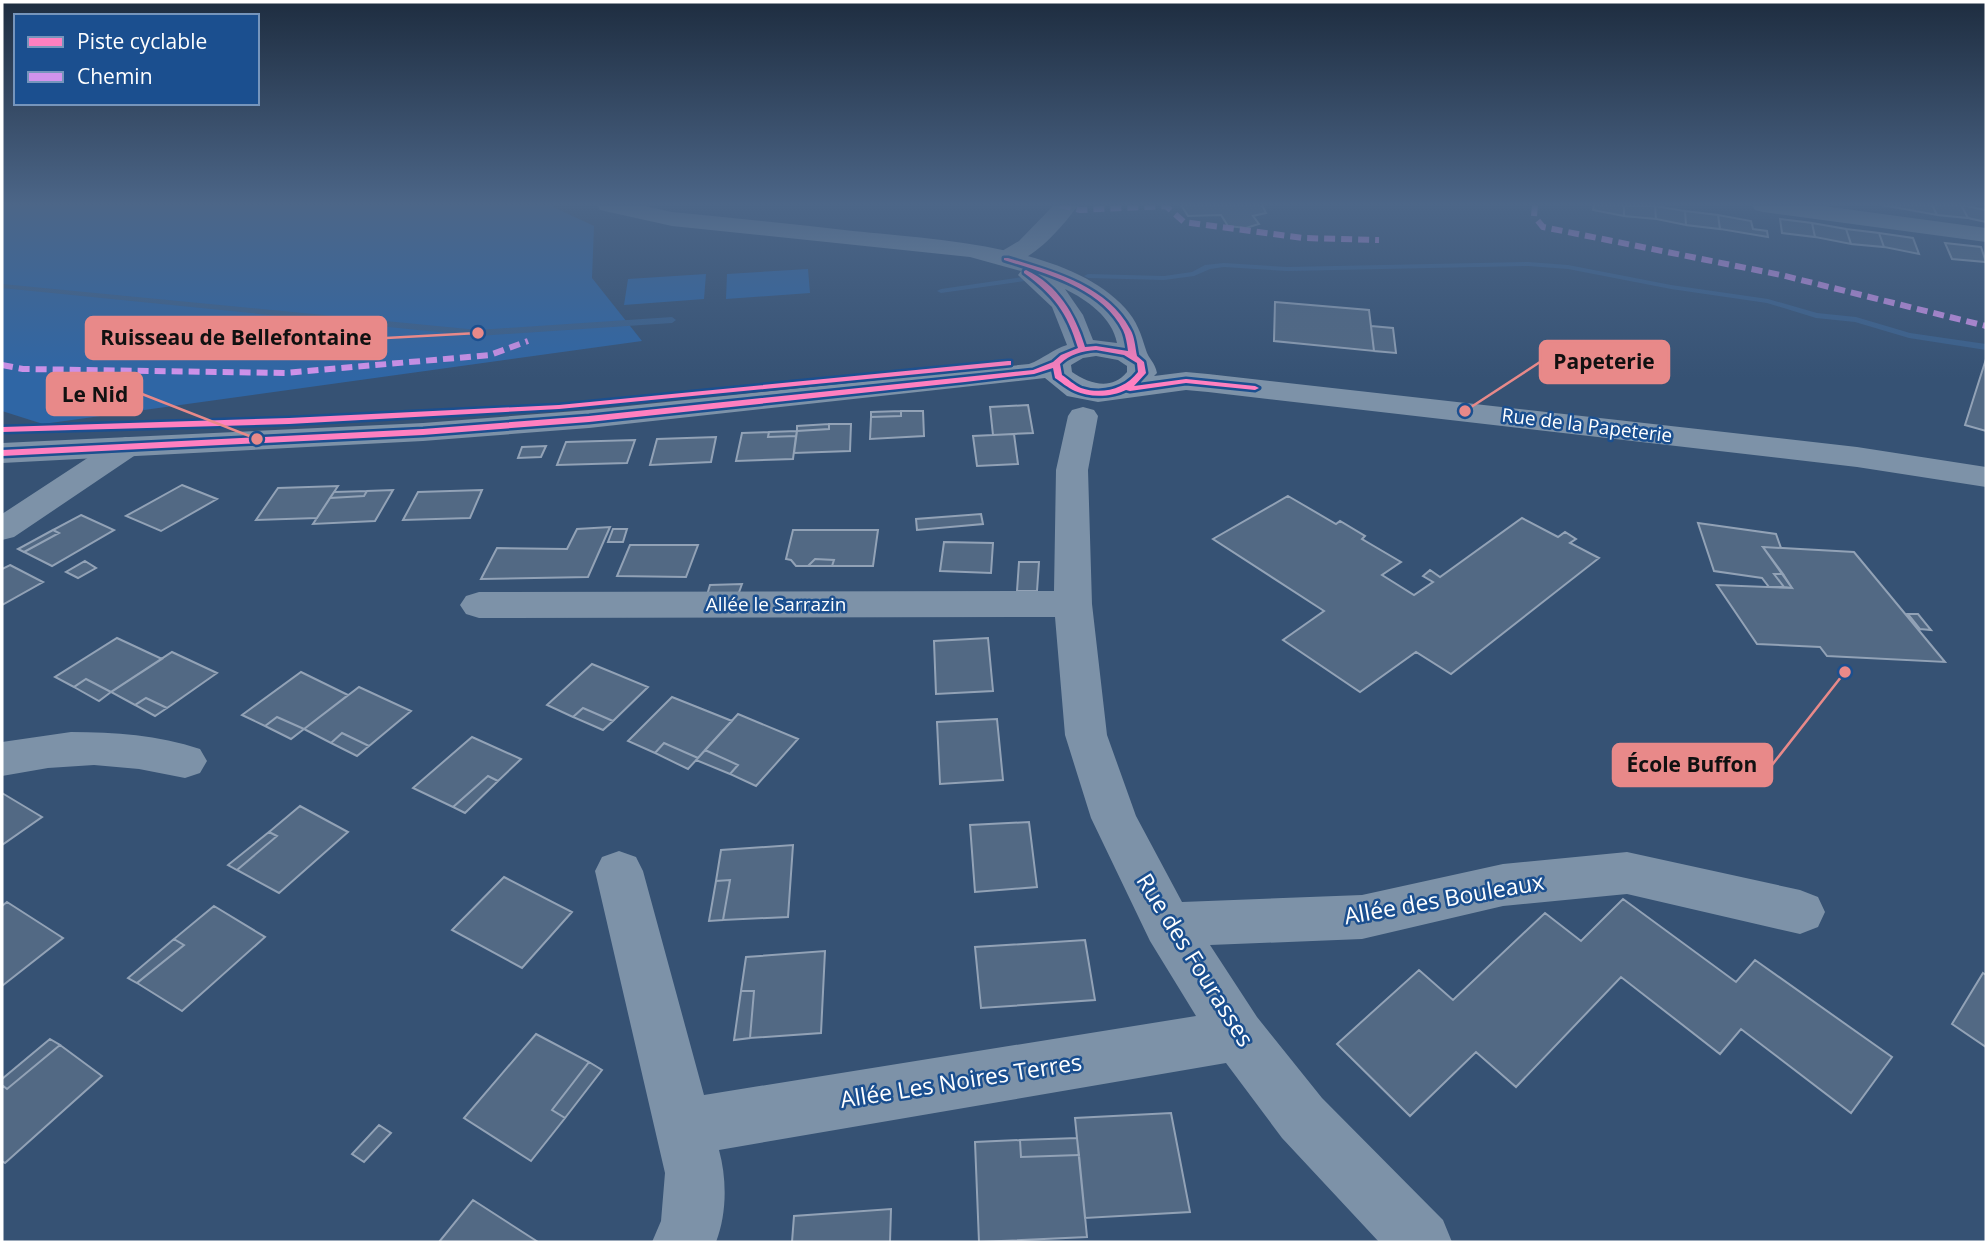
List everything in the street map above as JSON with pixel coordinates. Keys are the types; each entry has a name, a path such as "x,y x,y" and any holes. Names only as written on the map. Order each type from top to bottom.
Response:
{"street":[{"path":"1012,263 1056,294 1074,318 1082,349 1070,353 1056,376"},
{"path":"1019,263 1058,275 1099,299 1127,330 1143,372 1141,379 1083,416 1056,376"},
{"name":"Rue de la Papeterie","path":"1082,349 1110,349 1186,381"},
{"path":"2,453 423,432 1056,376"},
{"name":"Rue de la Papeterie","path":"1056,376 1092,392 1186,381 1857,457 1986,477"},
{"name":"Rue des Fourasses","path":"1083,416 1072,470 1073,604 1086,735 1114,818 1168,925 1238,1035 1302,1118 1421,1242"},
{"path":"2,529 126,447"},
{"name":"Allée le Sarrazin","path":"479,604 1073,604"},
{"path":"2,759 24,753 90,748 145,751 185,761"},
{"path":"619,871 695,1172 691,1227 683,1242"},
{"name":"Allée des Bouleaux","path":"1168,925 1362,917 1503,885 1627,873 1800,912"},
{"name":"Allée Les Noires Terres","path":"684,1127 1238,1035"}],"shaded area":[{"path":"2,263 593,263 592,278 642,341 43,424 2,411"},
{"path":"808,269 810,293 726,299 727,274"},
{"path":"706,274 704,299 624,305 628,279"}],"building":[{"path":"1275,302 1369,310 1374,351 1274,341"},
{"path":"1371,326 1393,328 1396,353 1374,351"},
{"path":"1986,359 1986,431 1965,425"},
{"path":"1028,405 1033,433 993,435 990,407"},
{"path":"901,411 923,411 924,436 870,439 871,417 901,416"},
{"path":"901,411 901,416 871,417 871,412"},
{"path":"829,424 829,429 797,431 797,426"},
{"path":"829,424 851,424 850,451 794,453 797,431 829,429"},
{"path":"797,431 796,436 768,437 769,432"},
{"path":"769,432 768,437 796,436 793,459 736,461 742,433"},
{"path":"1014,434 1018,464 977,466 973,436"},
{"path":"716,437 711,462 650,465 657,439"},
{"path":"635,440 627,463 557,465 566,442"},
{"path":"546,446 541,457 518,458 522,447"},
{"path":"182,485 217,499 161,531 126,516"},
{"path":"338,486 317,518 256,520 278,488"},
{"path":"393,490 375,521 313,524 330,498 364,496 367,491"},
{"path":"482,490 470,518 403,520 418,492"},
{"path":"367,491 364,496 330,498 334,492"},
{"path":"1288,496 1336,524 1340,521 1365,536 1362,539 1401,562 1382,575 1414,595 1433,582 1423,576 1430,570 1440,577 1522,518 1558,537 1565,532 1576,539 1570,543 1599,558 1451,674 1416,652 1360,692 1283,640 1324,611 1213,539"},
{"path":"981,514 983,524 917,530 916,519"},
{"path":"81,515 114,530 52,566 24,552 59,533 53,530"},
{"path":"1698,523 1776,534 1781,548 1763,547 1783,574 1774,574 1784,587 1769,587 1762,578 1714,571"},
{"path":"610,527 588,577 481,579 497,548 567,549 577,529"},
{"path":"613,529 627,529 623,542 608,542"},
{"path":"53,530 59,533 24,552 18,549"},
{"path":"793,530 878,530 873,566 832,566 834,560 815,559 808,566 796,566 786,559"},
{"path":"944,542 993,543 991,573 940,571"},
{"path":"630,545 698,545 686,577 617,576"},
{"path":"1763,547 1854,552 1945,662 1827,656 1820,647 1757,644 1717,585 1792,588"},
{"path":"815,559 834,560 832,566 808,566"},
{"path":"85,561 96,568 78,578 66,572"},
{"path":"1019,562 1039,562 1037,591 1017,591"},
{"path":"10,565 43,582 2,605 2,569"},
{"path":"1774,574 1783,574 1792,588 1784,587"},
{"path":"742,584 738,595 707,595 710,585"},
{"path":"1908,614 1918,614 1931,630 1920,629"},
{"path":"117,638 162,659 111,692 86,679 74,687 55,677"},
{"path":"988,638 993,691 936,694 934,641"},
{"path":"172,652 217,673 167,708 146,698 135,705 111,692"},
{"path":"592,664 648,687 613,721 583,708 573,717 547,705"},
{"path":"301,672 348,695 304,729 277,717 265,726 242,715"},
{"path":"86,679 111,692 99,701 74,687"},
{"path":"359,687 411,711 369,746 342,733 331,743 304,729"},
{"path":"672,697 732,721 698,758 664,743 655,753 628,741"},
{"path":"146,698 167,708 155,716 135,705"},
{"path":"583,708 613,721 603,730 573,717"},
{"path":"738,714 798,739 756,786 730,774 738,765 705,750"},
{"path":"277,717 304,729 291,739 265,726"},
{"path":"997,719 1003,780 940,784 937,722"},
{"path":"342,733 369,746 357,756 331,743"},
{"path":"472,737 521,759 498,781 488,776 453,807 413,788"},
{"path":"664,743 698,758 688,769 655,753"},
{"path":"705,750 738,765 730,774 696,760"},
{"path":"488,776 498,781 465,813 453,807"},
{"path":"2,793 42,817 2,845"},
{"path":"300,806 348,832 279,893 237,870 277,836 269,832"},
{"path":"1029,822 1037,887 975,892 970,825"},
{"path":"269,832 277,836 237,870 228,865"},
{"path":"793,845 788,917 723,920 730,880 716,881 721,850"},
{"path":"504,877 572,912 522,968 452,930"},
{"path":"730,880 723,920 709,921 716,881"},
{"path":"1623,899 1736,982 1755,960 1892,1057 1851,1113 1741,1029 1720,1054 1621,977 1516,1087 1476,1052 1410,1116 1337,1044 1419,970 1453,1000 1545,913 1581,941"},
{"path":"7,902 63,938 2,986 2,906"},
{"path":"214,906 265,937 182,1011 137,983 184,945 174,939"},
{"path":"174,939 184,945 137,983 128,978"},
{"path":"1085,940 1095,1000 981,1008 975,947"},
{"path":"825,951 821,1033 750,1038 754,991 741,991 746,957"},
{"path":"1983,973 1986,975 1986,1047 1952,1024"},
{"path":"741,991 754,991 750,1038 734,1040"},
{"path":"536,1034 589,1062 552,1110 565,1118 531,1161 464,1118"},
{"path":"50,1039 60,1045 7,1089 2,1085 2,1079"},
{"path":"60,1045 102,1076 5,1163 2,1161 2,1085 7,1089"},
{"path":"589,1062 602,1070 565,1118 552,1110"},
{"path":"1171,1113 1190,1212 1085,1218 1075,1118"},
{"path":"379,1125 391,1133 364,1162 352,1154"},
{"path":"1077,1138 1079,1155 1021,1157 1020,1140"},
{"path":"1020,1140 1021,1157 1079,1155 1087,1237 979,1242 975,1142"},
{"path":"473,1200 538,1242 439,1242"},
{"path":"891,1209 890,1242 792,1242 794,1216"}],"waterway":[{"path":"1088,276 1164,278 1194,274 1208,267 1224,265 1287,269 1528,264 1568,267 1671,287 1768,301 1816,315 1856,320 1909,335 1986,347"},
{"path":"941,291 1029,278"},
{"path":"2,286 478,333 672,320"}],"marked path":[{"path":"1722,263 1781,275 1986,326"},
{"path":"2,365 23,369 285,373 490,355 528,341"}],"cycle path":[{"path":"1019,263 1074,284 1106,303 1127,330 1133,357"},
{"path":"1026,272 1048,288 1063,304 1082,349"},
{"path":"1096,348 1126,353 1141,362 1142,373 1134,383 1118,391 1098,394 1077,389 1058,376 1056,364 1064,356 1079,350 1096,348"},
{"path":"2,430 289,421 559,407 1008,363"},
{"path":"2,453 423,432 589,419 1034,372 1056,364"},
{"path":"1130,389 1186,381 1255,388"}],"place":[{"name":"Ruisseau de Bellefontaine","path":"478,333"},
{"name":"Papeterie","path":"1465,411"},
{"name":"Le Nid","path":"257,439"},
{"name":"École Buffon","path":"1845,672"}]}
